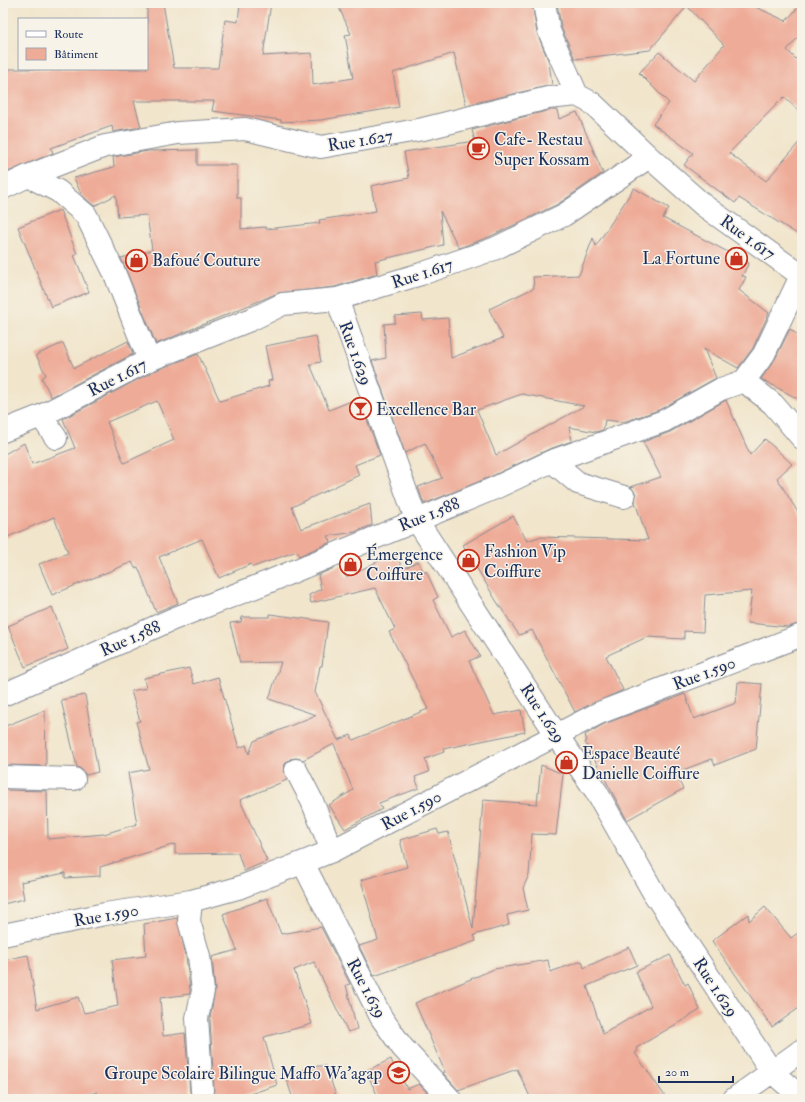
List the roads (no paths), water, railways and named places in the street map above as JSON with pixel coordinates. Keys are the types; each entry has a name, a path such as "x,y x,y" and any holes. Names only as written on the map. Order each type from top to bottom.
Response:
{"street":[{"path":"544,3 549,31 577,95 592,103 649,157"},
{"name":"Rue 1.627","path":"4,186 105,146 178,133 245,129 321,147 424,129 548,98 577,95"},
{"name":"Rue 1.617","path":"3,431 41,416 149,360 250,320 283,304 337,299 421,274 494,249 564,215 649,157 704,205 801,276"},
{"path":"28,176 58,191 86,215 114,272 149,360"},
{"path":"801,276 764,354 744,381 773,404 802,438"},
{"name":"Rue 1.629","path":"337,299 416,519 556,734 596,791 655,895 772,1072 802,1098"},
{"name":"Rue 1.588","path":"3,695 174,619 268,582 416,519 495,488 552,461 664,421 721,389 744,381"},
{"path":"41,416 56,438"},
{"path":"552,461 578,483 624,498"},
{"name":"Rue 1.590","path":"3,935 105,914 191,901 238,888 332,851 599,713 802,635"},
{"path":"296,770 312,801 332,851"},
{"path":"3,777 74,779"},
{"name":"Rue 1.639","path":"303,863 381,1017 402,1047 450,1099"},
{"path":"191,901 189,921 199,956 203,991 197,1018 202,1091"},
{"path":"734,1099 802,1050"}],"place":[{"name":"Cafe- Restau Super Kossam","path":"479,149"},
{"name":"La Fortune","path":"736,258"},
{"name":"Bafoué Couture","path":"136,260"},
{"name":"Excellence Bar","path":"361,409"},
{"name":"Fashion Vip Coiffure","path":"469,561"},
{"name":"Émergence Coiffure","path":"350,564"},
{"name":"Espace Beauté Danielle Coiffure","path":"566,763"},
{"name":"Groupe Scolaire Bilingue Maffo Wa'agap","path":"398,1073"}]}
